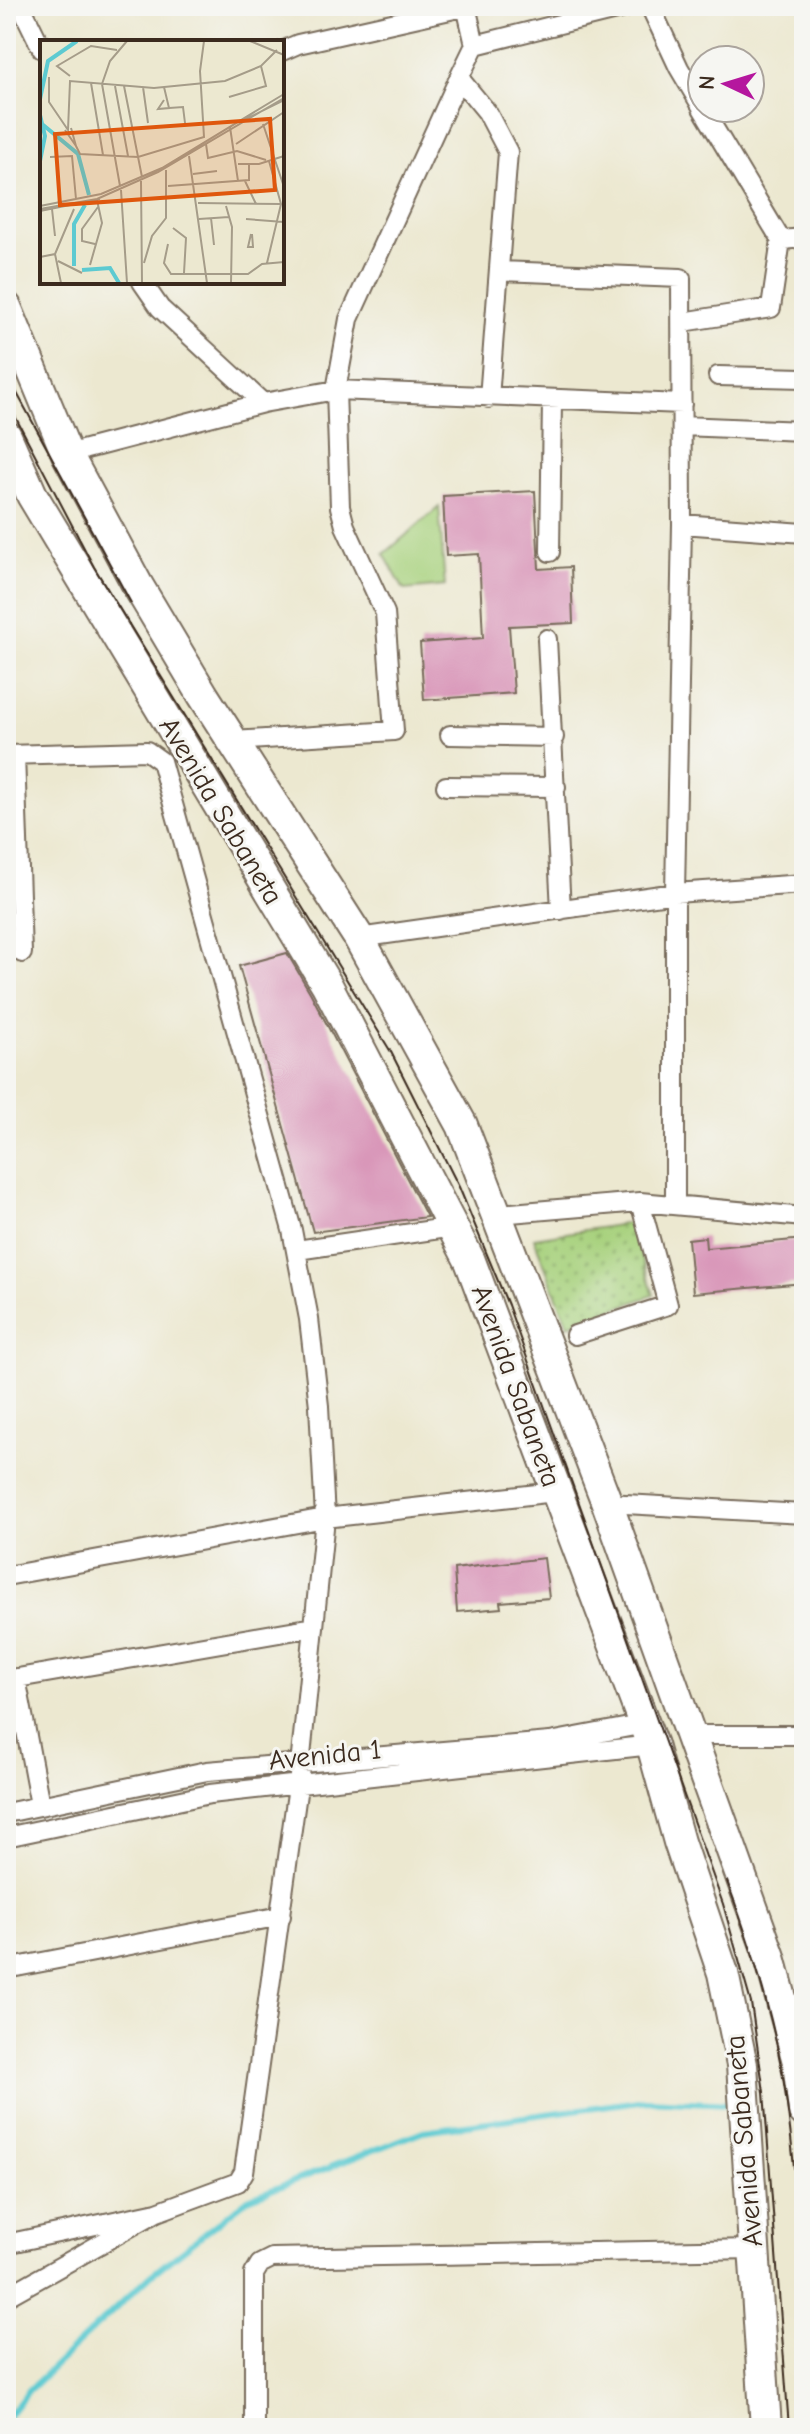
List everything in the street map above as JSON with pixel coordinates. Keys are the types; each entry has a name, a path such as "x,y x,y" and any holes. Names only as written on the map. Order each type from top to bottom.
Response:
{"main road":[{"name":"Avenida Sabaneta","path":"6,307 67,454 138,586 359,938 462,1125 607,1503 770,1957 795,2016 804,2111"},
{"name":"Avenida Sabaneta","path":"6,436 32,495 327,985 470,1261 648,1735 679,1842 723,1973 742,2065 766,2428"}],"street":[{"path":"21,6 40,45"},
{"path":"233,741 394,731 385,613 345,526 340,507 336,390 349,319 475,45 467,6 298,44 284,50"},
{"path":"475,45 632,6"},
{"path":"650,6 686,77"},
{"path":"459,78 487,112 508,152 489,398"},
{"path":"683,322 771,308 781,240 712,124"},
{"path":"781,240 804,238"},
{"path":"500,271 681,278 682,524 675,893 675,1203"},
{"path":"143,284 160,308 263,403"},
{"path":"718,376 804,378"},
{"path":"67,454 263,403 336,390 682,404"},
{"path":"550,552 552,400"},
{"path":"682,426 804,431"},
{"path":"682,524 804,533"},
{"path":"547,639 561,910"},
{"path":"450,735 554,737"},
{"path":"6,2297 157,2212 242,2178 298,1786 325,1518 319,1406 297,1250 161,761 147,751 11,755 22,953"},
{"path":"446,786 556,787"},
{"path":"359,938 675,893 804,884"},
{"path":"575,1335 668,1305 640,1202"},
{"path":"498,1214 640,1202 804,1217"},
{"path":"297,1250 453,1227"},
{"path":"6,1576 325,1518 555,1492"},
{"path":"607,1503 804,1514"},
{"path":"40,1805 11,1679 314,1627"},
{"path":"6,1813 207,1771 648,1735"},
{"name":"Avenida 1","path":"6,1837 210,1794 298,1786 648,1735"},
{"path":"692,1735 804,1735"},
{"path":"110,1792 115,1814"},
{"path":"6,1969 281,1916"},
{"path":"6,2244 157,2212"},
{"path":"254,2428 254,2274 260,2264 272,2258 754,2249"}],"green space":[{"path":"439,507 445,586 404,590 384,554"},
{"path":"630,1223 654,1295 568,1325 534,1238"}],"building":[{"path":"535,491 539,569 571,567 573,623 509,626 514,693 424,700 420,643 483,638 479,554 446,556 443,496"},
{"path":"287,953 427,1217 313,1232 239,966"},
{"path":"705,1237 706,1248 804,1239 804,1283 693,1293 688,1239"},
{"path":"544,1558 549,1598 500,1602 501,1608 457,1612 454,1569"}],"waterway":[{"path":"6,2419 29,2390 150,2276 248,2199 423,2131 646,2100 731,2104"}],"tram line":[{"path":"6,373 131,603"},
{"path":"6,399 94,567 391,1052 459,1187 508,1305 723,1904 751,2003 764,2092 789,2428"},
{"path":"727,1881 759,1974 782,2071 793,2153 804,2292"}]}
